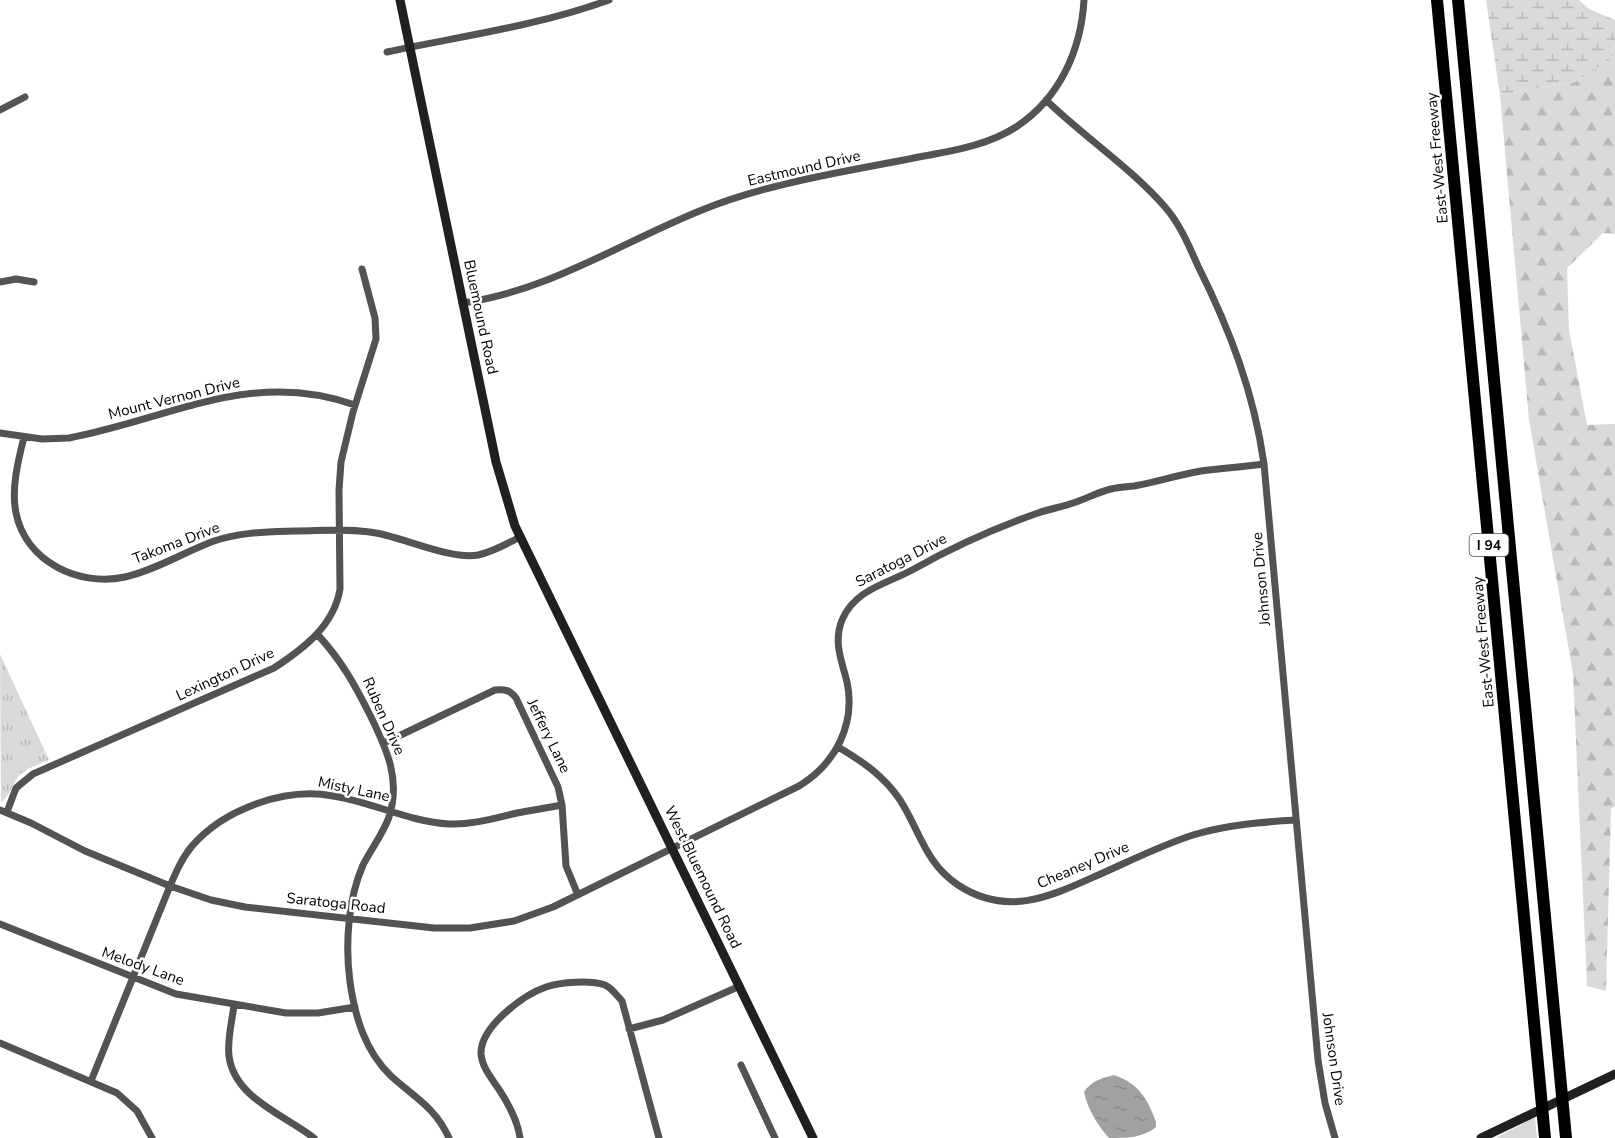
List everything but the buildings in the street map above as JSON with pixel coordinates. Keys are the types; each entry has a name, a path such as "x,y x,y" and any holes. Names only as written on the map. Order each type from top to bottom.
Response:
{"highway":[{"name":"East-West Freeway","path":"1437,0 1545,1133"},
{"name":"I 94","path":"1458,0 1566,1138"}],"main road":[{"name":"Bluemound Road","path":"400,0 496,462 520,537 565,630"},
{"name":"West Bluemound Road","path":"565,630 813,1138"},
{"path":"1481,1138 1615,1074"}],"street":[{"path":"387,52 566,13 609,0"},
{"name":"Eastmound Drive","path":"462,303 545,282 696,212 754,192 957,149 992,139 1018,126 1046,100 1067,70 1075,52 1083,18 1084,0"},
{"path":"0,110 25,98"},
{"name":"Johnson Drive","path":"1046,100 1155,196 1178,226 1219,308 1238,356 1254,411 1264,464 1318,1060 1325,1103 1335,1138"},
{"name":"Lexington Drive","path":"3,811 16,788 33,774 261,674 286,660 316,634 327,621 339,598 341,578 340,474 345,442 371,358 377,329 362,269"},
{"path":"0,282 16,279 34,282"},
{"name":"Mount Vernon Drive","path":"0,433 55,439 85,435 243,393 268,391 303,392 355,405"},
{"name":"Takoma Drive","path":"24,437 15,490 20,526 27,541 44,559 75,575 100,580 124,577 143,572 212,542 243,533 339,531 377,533 463,555 483,554 520,537"},
{"name":"Saratoga Drive","path":"672,849 799,786 821,770 838,747 846,727 849,699 847,681 838,655 839,627 851,605 864,592 913,570 934,556 1037,513 1074,503 1111,489 1199,471 1264,464"},
{"name":"Ruben Drive","path":"316,634 341,662 352,679 384,743 393,776 394,790 386,825 360,872 351,919 348,955 355,1007 363,1035 374,1056 391,1076 426,1104 437,1116 449,1138"},
{"name":"Jeffery Lane","path":"384,743 495,690 507,690 516,698 554,775 562,806 566,866 578,895"},
{"name":"Cheaney Drive","path":"838,747 870,768 888,785 906,810 924,848 943,872 968,890 999,900 1027,901 1053,895 1158,848 1193,836 1243,824 1296,820"},
{"name":"Misty Lane","path":"91,1081 170,886 185,855 203,834 228,818 262,802 291,795 316,793 336,796 438,823 461,824 562,806"},
{"name":"Saratoga Road","path":"3,811 85,851 193,895 227,904 434,928 488,927 533,915 672,849"},
{"name":"Melody Lane","path":"0,924 176,994 286,1013 307,1013 355,1007"},
{"path":"520,1138 519,1129 484,1066 481,1053 486,1036 501,1017 526,997 547,987 590,981 608,986 622,1001 658,1138"},
{"path":"629,1029 663,1020 740,986"},
{"path":"234,1005 228,1048 229,1059 237,1080 250,1094 314,1138"},
{"path":"0,1043 117,1093 141,1116 152,1138"},
{"path":"741,1065 775,1138"},
{"name":"Johnson Drive","path":"1332,1126 1341,1138"}],"green space":[{"path":"1486,0 1579,0 1589,9 1615,20 1615,45 1611,59 1575,82 1500,95"},
{"path":"1615,45 1615,234 1603,233 1567,268 1569,330 1587,425 1615,424 1615,806 1611,809 1606,991 1587,986 1573,674 1529,420 1500,95 1575,82 1611,59"},
{"path":"0,654 49,760 21,774 1,802"},
{"path":"1535,1118 1537,1138 1496,1138"}],"water":[{"path":"1114,1075 1136,1087 1145,1099 1156,1122 1156,1127 1151,1131 1128,1137 1109,1138 1097,1122 1084,1092 1093,1083"}]}
